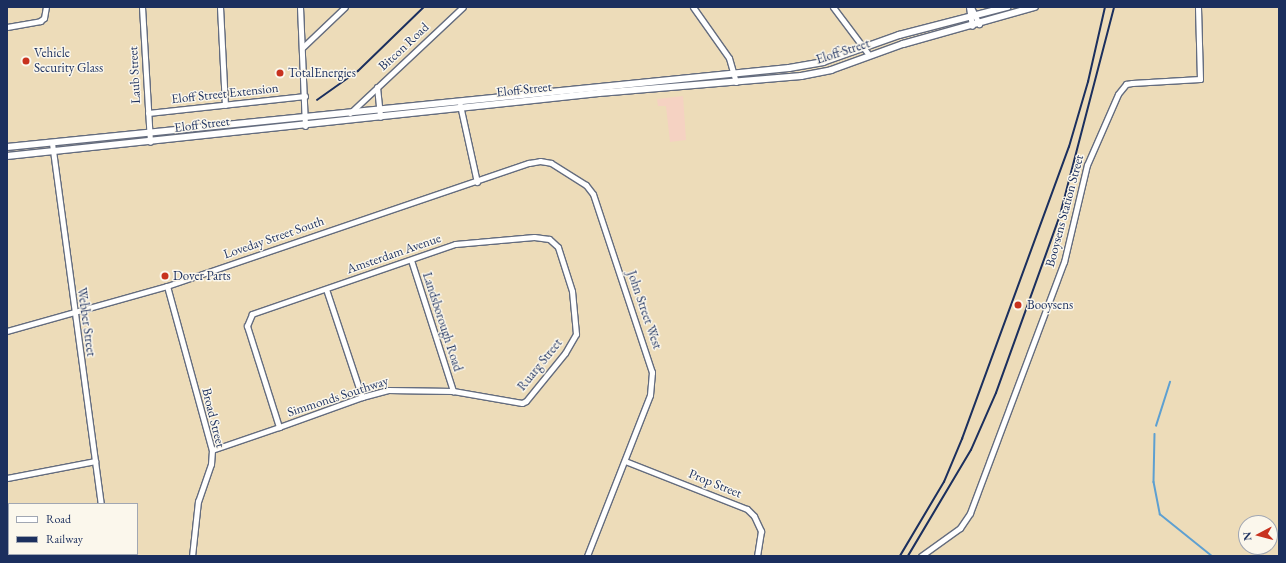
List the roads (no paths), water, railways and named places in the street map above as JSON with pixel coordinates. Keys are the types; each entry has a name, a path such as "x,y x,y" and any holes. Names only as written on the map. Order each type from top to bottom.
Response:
{"street":[{"path":"7,27 40,21 44,18 46,7"},
{"name":"Laub Street","path":"142,7 150,142"},
{"path":"220,7 225,105"},
{"path":"300,7 307,126"},
{"path":"303,47 345,7"},
{"name":"Bitcon Road","path":"350,114 463,7"},
{"path":"694,7 729,58 735,74 736,82"},
{"path":"833,7 862,48 869,55"},
{"path":"970,7 973,17 972,26"},
{"name":"Eloff Street","path":"7,147 149,134 307,126 461,106 653,85 810,65 922,30 1007,7"},
{"name":"Eloff Street","path":"653,85 736,82 817,73 925,38 1035,7"},
{"name":"Booysens Station Street","path":"921,556 960,528 970,513 1064,262 1087,165 1118,94 1126,84 1200,79 1198,7"},
{"path":"973,17 979,24"},
{"path":"922,30 925,38"},
{"name":"Bitcon Road","path":"377,87 380,117"},
{"name":"Eloff Street Extension","path":"148,113 305,95"},
{"path":"461,106 477,182"},
{"name":"Eloff Street","path":"7,156 150,142 306,118 380,110 461,106"},
{"name":"Webber Street","path":"52,143 73,313 101,503"},
{"name":"John Street West","path":"477,182 529,163 546,161 586,185 593,194 652,372 650,395 588,556"},
{"name":"Loveday Street South","path":"7,331 167,286 477,182"},
{"name":"Amsterdam Avenue","path":"279,428 247,326 250,316 455,244 527,237 550,239 558,247"},
{"name":"Ruarg Street","path":"522,403 531,397 565,353 576,334 572,291 558,247"},
{"name":"Landsborough Road","path":"411,260 453,391"},
{"name":"Broad Street","path":"167,286 212,450 211,464 198,501 192,556"},
{"path":"326,289 362,397"},
{"name":"Simmonds Southway","path":"212,450 279,428 362,397 396,389 453,391 522,403"},
{"path":"7,478 95,461"},
{"name":"Prop Street","path":"625,461 747,509 754,516 761,531 757,556"}],"waterway":[{"path":"1156,426 1170,382"},
{"path":"1155,434 1154,482 1160,514 1212,556"}],"railway":[{"path":"317,100 358,71 424,7"},
{"path":"900,556 944,482 962,439 1069,147 1088,82 1105,7"},
{"path":"908,556 971,450 996,393 1060,215 1114,7"}],"place":[{"name":"Vehicle Security Glass","path":"26,61"},
{"name":"TotalEnergies","path":"280,73"},
{"name":"Dover Parts","path":"165,276"},
{"name":"Booysens","path":"1018,305"}]}
